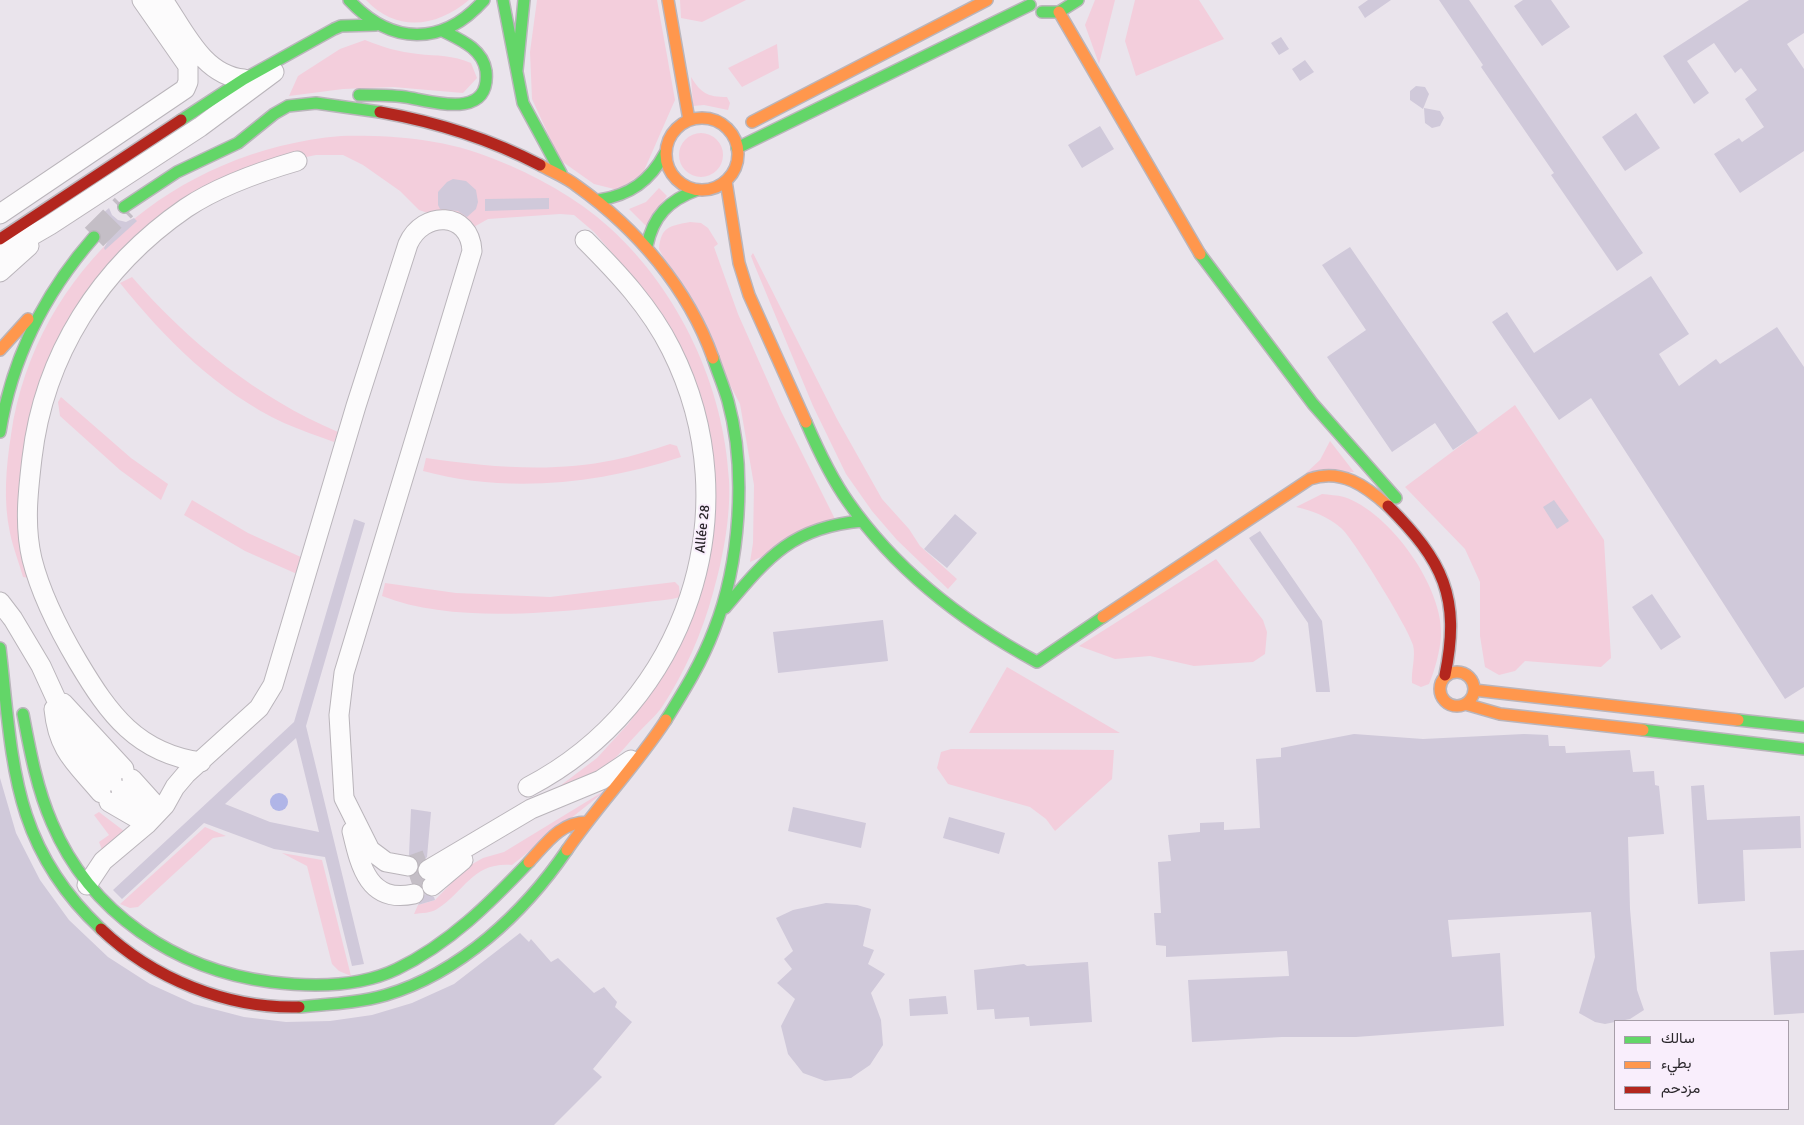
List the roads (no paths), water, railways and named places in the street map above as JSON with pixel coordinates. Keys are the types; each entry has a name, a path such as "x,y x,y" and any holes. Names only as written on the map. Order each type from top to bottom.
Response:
{"main road":[{"path":"349,0 364,17 376,25 409,36 443,31 464,21 484,0"},
{"path":"503,0 523,104 561,173"},
{"path":"517,70 524,0"},
{"path":"668,0 689,120"},
{"path":"731,133 987,0"},
{"path":"737,148 1028,2 1044,12 1059,12 1078,0"},
{"path":"1059,12 1204,261 1313,404 1429,534"},
{"path":"0,239 135,148 244,78 341,26 376,25"},
{"path":"124,208 170,175 232,146 271,115 299,103 338,96 378,94 464,104 473,100 484,86 486,68 484,60 472,46 443,31"},
{"path":"0,648 20,799 36,844 75,904 91,922 122,949 174,981 208,993 256,1005 320,1008 370,1000 411,986 449,967 511,914 552,870 586,822 619,785 658,732 687,684 721,612 737,535 740,496 738,457 732,419 722,381 709,344 692,309 671,276 646,246 599,200 561,173 496,144 431,122 366,109 299,103"},
{"path":"599,200 613,198 640,187 650,178 665,153 672,133 689,120 698,118 717,121 731,133 737,148 736,166 726,181 718,187 697,190 674,199 665,206 652,224 646,246"},
{"path":"665,153 666,163 677,182 697,190"},
{"path":"726,181 740,263 754,311 827,467 862,522 946,602 992,637 1037,662 1305,481 1326,475 1347,478 1364,488 1400,519 1423,545 1441,574 1448,590 1452,620 1446,675"},
{"path":"0,432 2,417 15,369 46,301 64,274 94,237"},
{"path":"0,350 46,301"},
{"path":"721,612 762,564 786,543 814,528 846,522 862,522"},
{"path":"0,642 7,642 13,647"},
{"path":"1465,704 1471,698 1474,690 1472,680 1460,667 1446,675 1440,684 1441,697 1454,706 1465,704 1500,714 1804,749"},
{"path":"1474,690 1804,727"},
{"path":"22,706 37,778 47,811 61,843 87,885 105,906 142,934 194,963 222,973 262,982 304,986 346,982 381,975 424,955 481,911 563,827 574,822 586,822"}],"street":[{"path":"0,214 185,89 190,74 188,66 142,0"},
{"path":"163,0 212,68 227,76 244,78"},
{"path":"0,254 50,225 223,112 309,42"},
{"path":"201,762 165,754 134,736 100,696 64,637 37,579 28,534 28,487 35,435 50,377 77,320 89,301 122,262 187,208 240,180 297,160"},
{"path":"87,885 103,861 153,818 180,780 254,713 273,685 356,406 408,244 416,229 431,220 448,220 463,228 472,242 472,251 344,673 339,714 344,798 361,868 367,878 386,892 397,895 420,877 514,819 548,801 601,780 632,759 658,732"},
{"path":"0,272 50,225"},
{"name":"Allée 28","path":"528,787 562,767 596,741 628,708 656,671 686,609 699,567 705,524 706,483 702,443 693,403 679,367 662,332 645,306 585,240"},
{"path":"0,602 28,642 73,736 116,786 153,818"},
{"path":"116,786 153,818"},
{"path":"344,798 370,850 386,862 420,877"},
{"path":"420,877 514,819"}],"water":[{"path":"279,793 285,796 288,802 285,808 279,811 273,808 270,802 273,796"}],"tunnel":[{"path":"94,237 124,207"},
{"path":"408,866 427,859"},
{"path":"412,884 429,878"}]}
